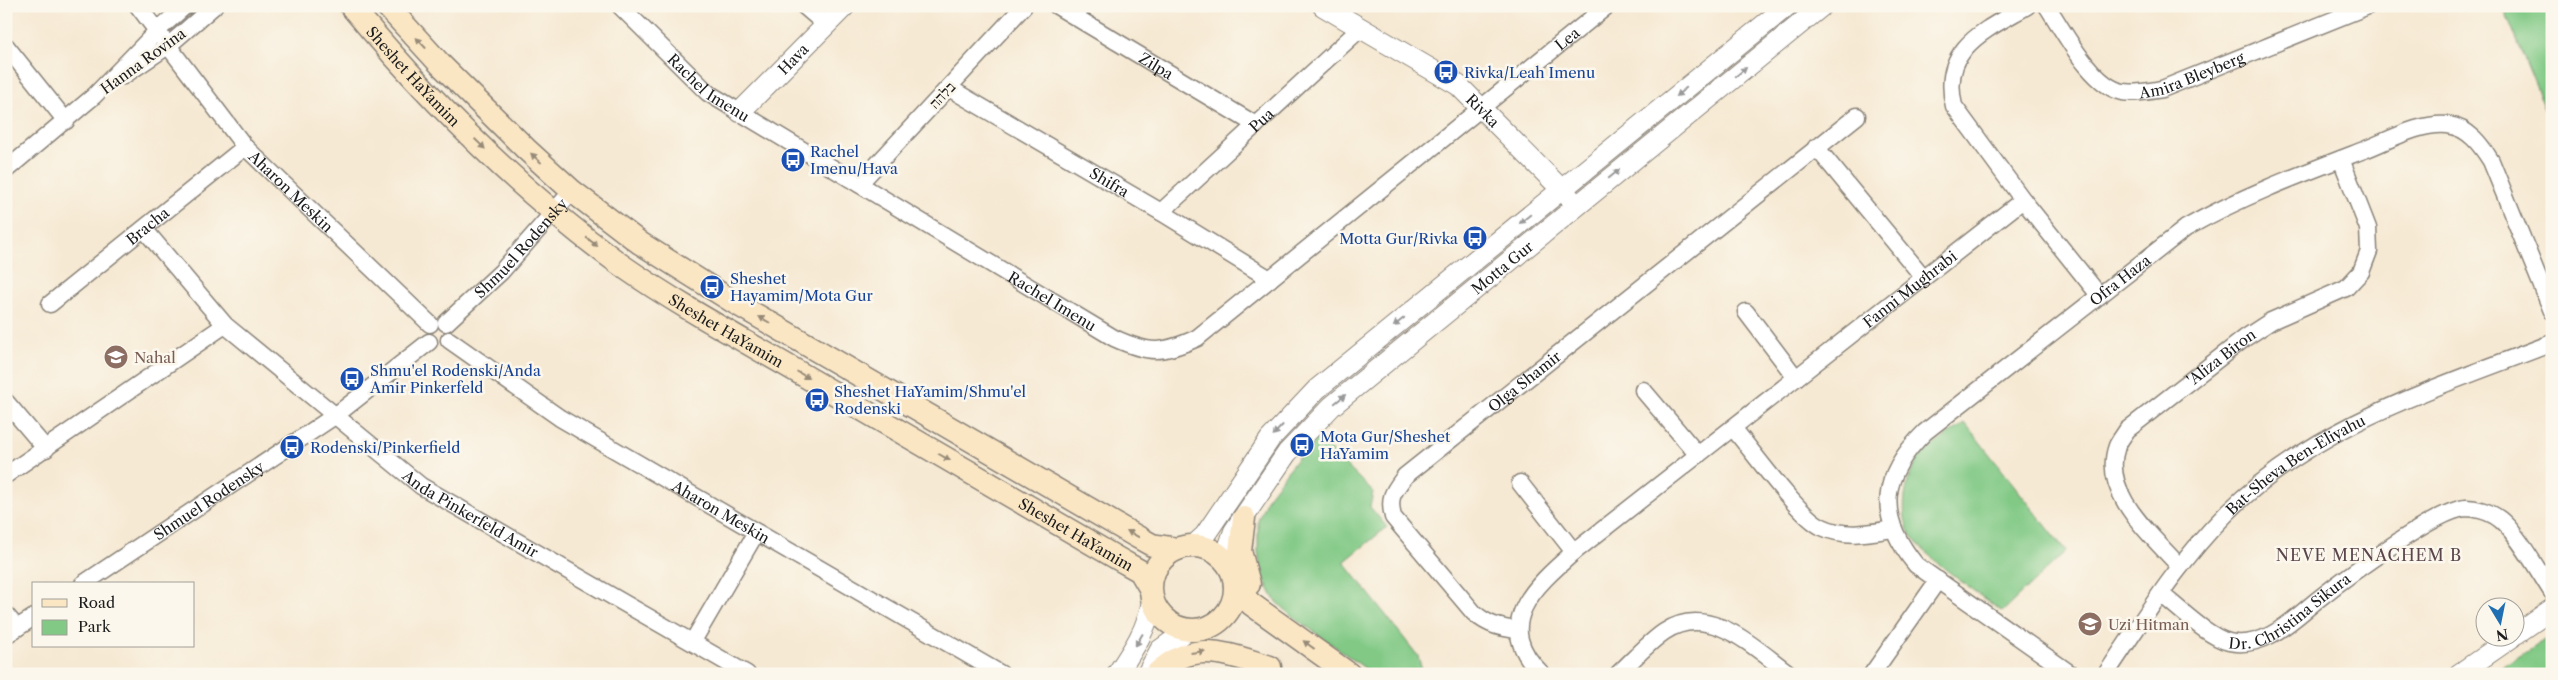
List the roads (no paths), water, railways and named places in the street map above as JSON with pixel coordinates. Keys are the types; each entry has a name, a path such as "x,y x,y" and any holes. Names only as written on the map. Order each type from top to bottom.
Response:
{"main road":[{"name":"Sheshet HaYamim","path":"351,6 375,35 461,126 554,212 610,256 649,283 1140,571 1151,595"},
{"name":"Sheshet HaYamim","path":"387,6 481,106 572,190 640,243 732,301 1134,535 1152,545 1186,547"},
{"path":"1244,518 1240,551 1242,564 1254,596 1268,616"},
{"path":"1275,670 1229,638 1166,621 1158,612 1151,595 1152,575 1158,564 1167,555 1186,547 1207,548 1219,555 1251,604 1348,674"},
{"path":"1197,629 1218,622 1228,612 1234,600 1232,576"},
{"path":"1156,674 1180,656 1195,651 1215,650 1275,670"}],"street":[{"name":"Aharon Meskin","path":"138,6 245,147 438,324"},
{"name":"Hanna Rovina","path":"6,170 94,96 158,30 185,6"},
{"name":"Hanna Rovina","path":"94,96 169,45 214,6"},
{"name":"Rachel Imenu","path":"620,6 708,93 1114,338 1136,348 1153,352 1174,349 1197,338 1482,109"},
{"path":"804,6 826,26"},
{"name":"Hava","path":"740,112 845,6"},
{"name":"בלהה","path":"860,184 1024,6"},
{"name":"Zilpa","path":"1057,6 1256,125"},
{"name":"Rivka","path":"1323,6 1458,85 1562,188 1576,205"},
{"name":"Motta Gur","path":"1186,547 1205,535 1270,439 1317,389 1787,6"},
{"name":"Motta Gur","path":"1232,576 1227,552 1234,532 1287,453 1332,406 1822,6"},
{"path":"2027,6 1981,33 1961,51 1952,70 1950,89 1954,106 1966,126 2099,295"},
{"name":"Amira Bleyberg","path":"2046,6 2094,74 2121,92 2139,93 2162,89 2368,6"},
{"name":"Lea","path":"1482,109 1600,8"},
{"name":"Pua","path":"1161,212 1361,28"},
{"path":"6,46 66,121"},
{"name":"Shifra","path":"949,88 1161,212 1270,279"},
{"name":"Olga Shamir","path":"1518,630 1498,628 1484,622 1474,613 1393,517 1389,504 1393,490 1404,476 1857,116"},
{"name":"Ofra Haza","path":"2071,674 2046,667 1938,580 1916,565 1903,549 1893,528 1888,506 1889,489 1895,471 1906,450 1925,432 2186,228 2217,210 2341,158 2410,132 2432,126 2449,125 2465,132 2478,141 2491,161 2552,311"},
{"name":"Bracha","path":"50,304 245,147"},
{"path":"1816,147 1924,278"},
{"name":"'Aliza Biron","path":"2180,567 2121,499 2115,481 2114,464 2117,446 2127,430 2245,338 2271,322 2346,288 2361,272 2369,251 2368,228 2341,158"},
{"name":"Shmuel Rodensky","path":"438,324 501,272 572,190"},
{"name":"Fanni Mughrabi","path":"1542,674 1529,662 1521,644 1518,630 1520,614 1525,602 1548,575 1574,552 2024,200"},
{"name":"Anda Pinkerfeld Amir","path":"144,228 225,325 421,486 747,674"},
{"path":"1746,312 1796,378"},
{"path":"438,324 450,330 449,340 439,345 429,342 426,330 438,324"},
{"path":"6,475 225,325"},
{"name":"Aharon Meskin","path":"449,340 560,418 1001,674"},
{"name":"Shmuel Rodensky","path":"86,582 336,415 429,342"},
{"name":"Bat-Sheva Ben-Eliyahu","path":"2106,674 2180,567 2227,513 2309,448 2372,413 2552,343"},
{"path":"1643,390 1698,455"},
{"path":"6,402 46,449"},
{"path":"1733,428 1802,512 1820,527 1842,534 1857,534 1893,528"},
{"path":"1520,483 1574,552"},
{"name":"Dr. Christina Sikura","path":"2161,594 2215,636 2228,642 2242,643 2257,640 2271,635 2286,625 2336,585 2432,520 2466,508 2483,511 2499,518 2552,592"},
{"path":"692,641 756,533"},
{"path":"1872,674 1938,580"},
{"path":"1117,674 1142,636 1149,620 1151,595"},
{"path":"2526,627 2552,609"},
{"path":"6,615 12,632 32,618"},
{"path":"1618,674 1664,632 1680,624 1697,621 1715,624 1733,634 1790,674"},
{"path":"1147,674 1160,650 1197,629"},
{"path":"2459,674 2497,648"}],"place":[{"name":"Rivka/Leah Imenu","path":"1446,72"},
{"name":"Rachel Imenu/Hava","path":"793,160"},
{"name":"Motta Gur/Rivka","path":"1475,238"},
{"name":"Sheshet Hayamim/Mota Gur","path":"712,287"},
{"name":"Nahal","path":"116,357"},
{"name":"Shmu'el Rodenski/Anda Amir Pinkerfeld","path":"352,379"},
{"name":"Sheshet HaYamim/Shmu'el Rodenski","path":"817,400"},
{"name":"Mota Gur/Sheshet HaYamim","path":"1302,445"},
{"name":"Rodenski/Pinkerfield","path":"292,447"},
{"name":"Uzi Hitman","path":"2090,624"}],"district":[{"name":"NEVE MENACHEM B","path":"2369,555"}]}
